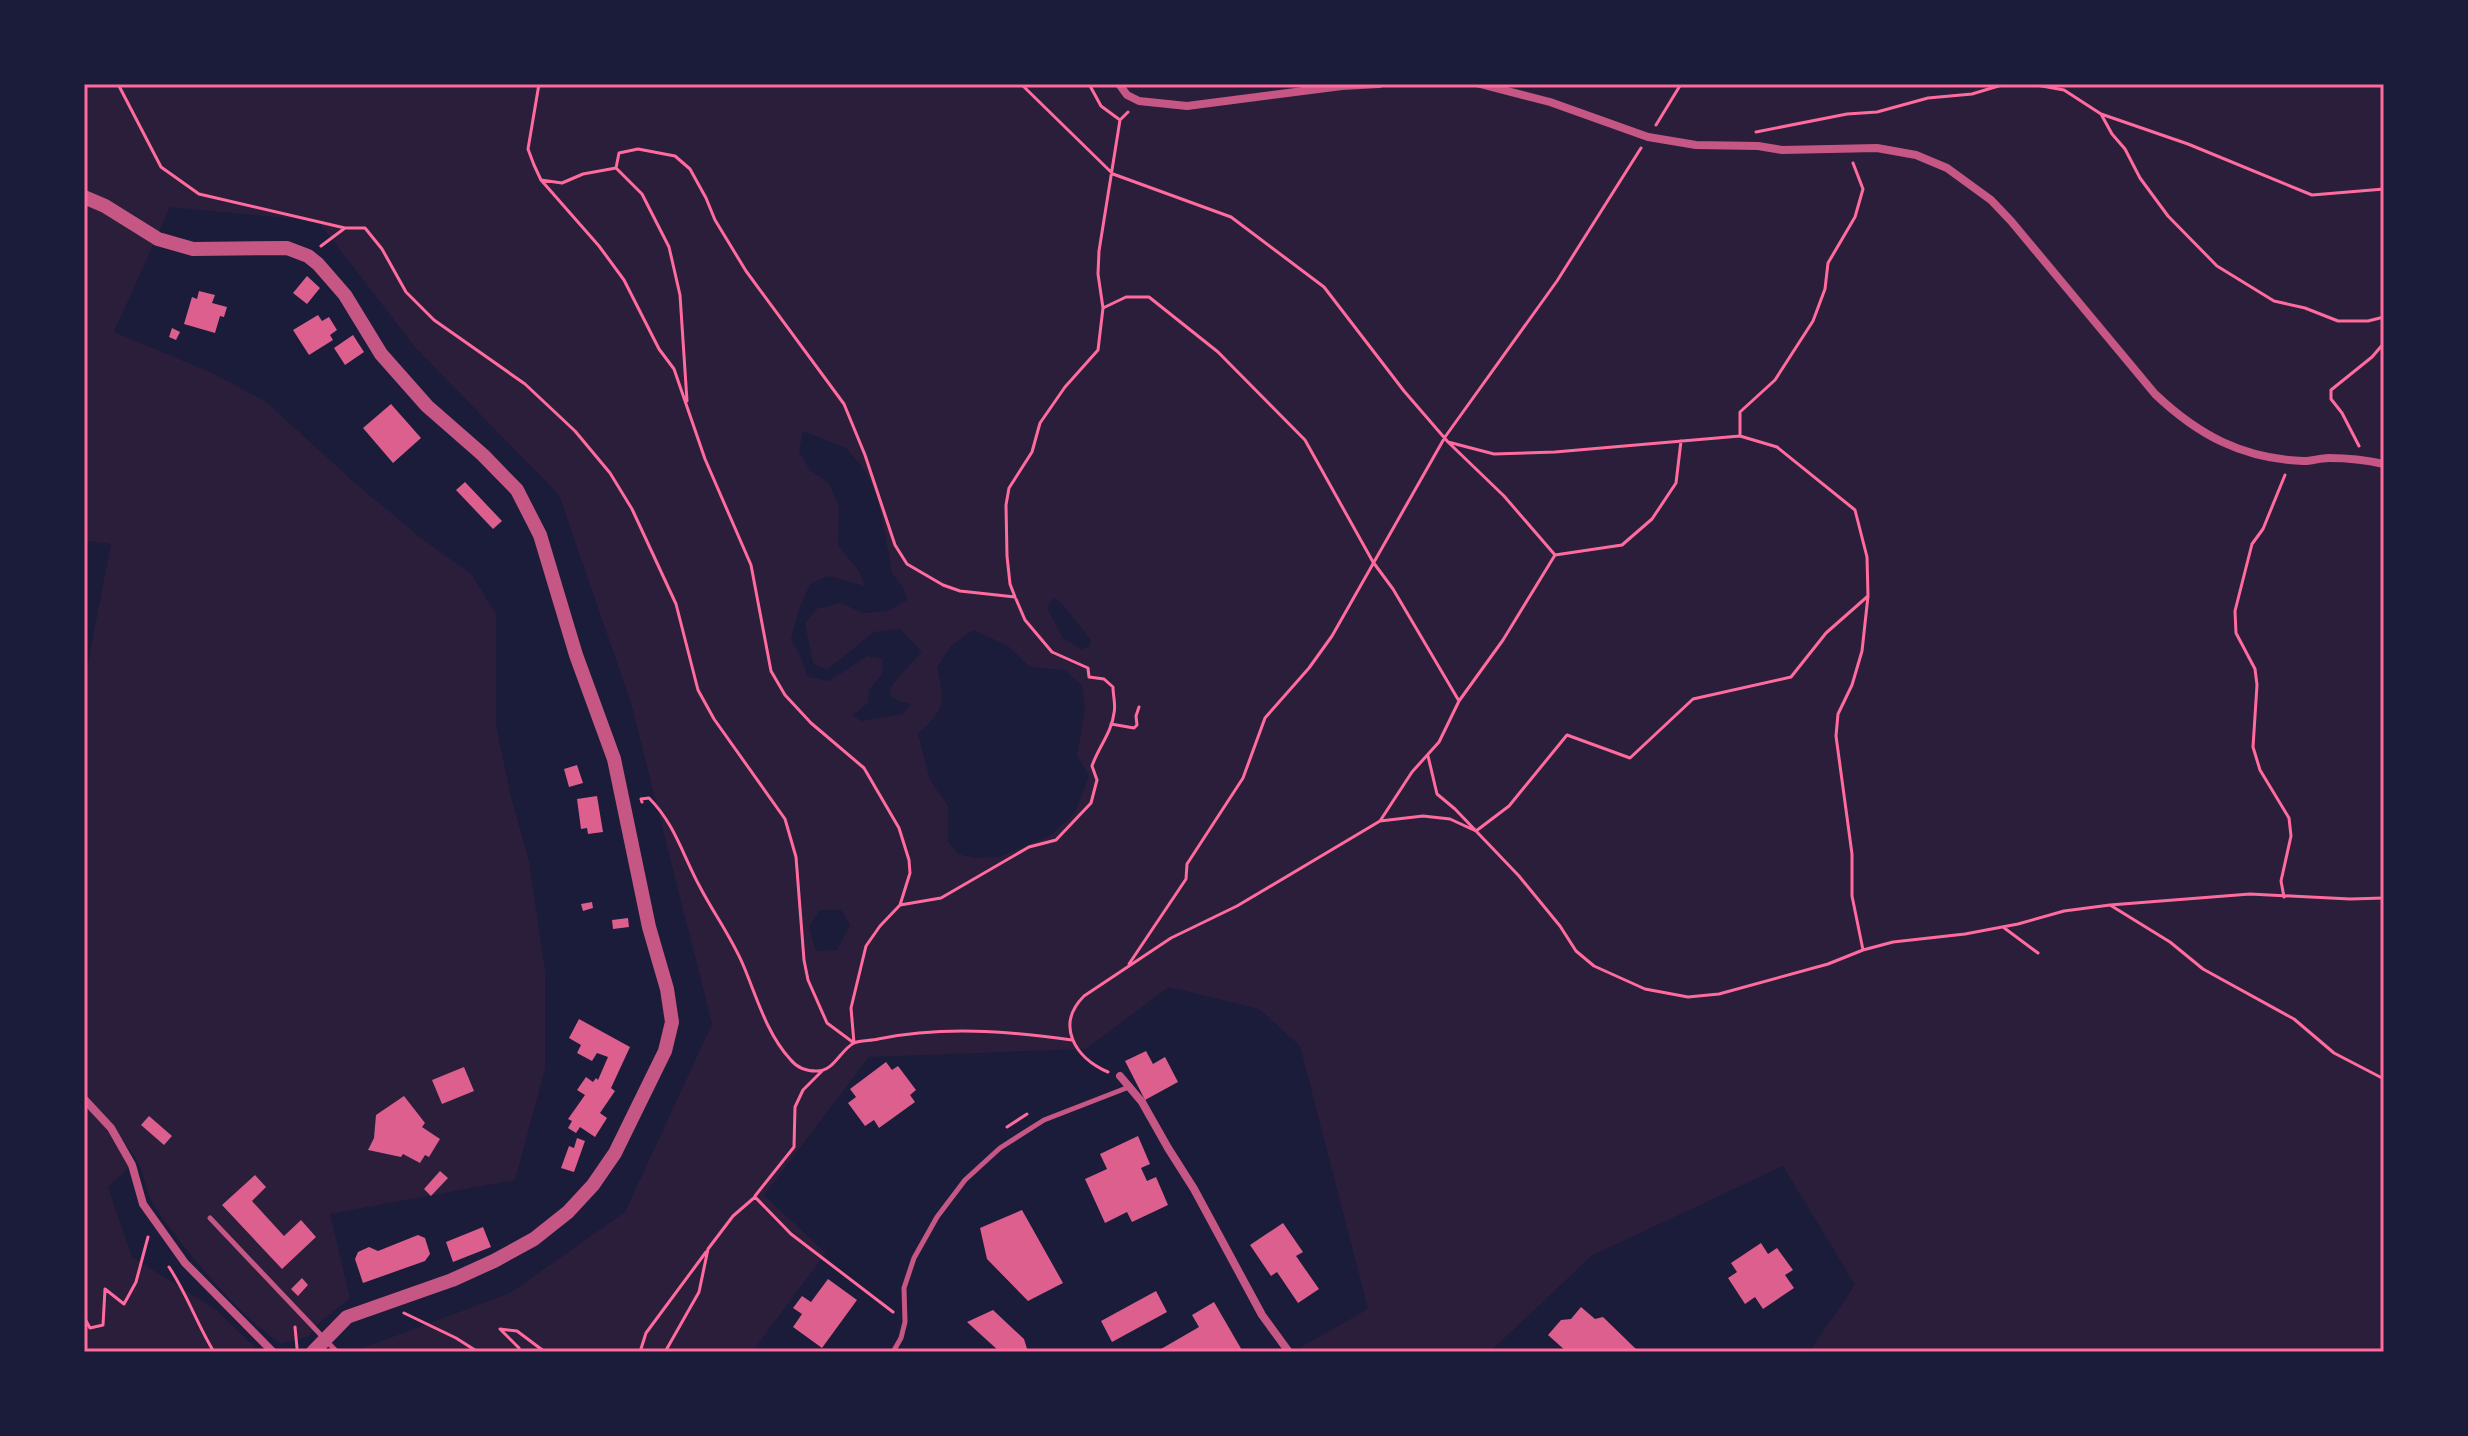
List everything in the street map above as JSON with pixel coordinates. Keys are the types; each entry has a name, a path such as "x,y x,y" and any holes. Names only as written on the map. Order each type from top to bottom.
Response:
{"street":[{"path":"1119,84 1127,95 1139,101 1187,106 1379,84"},
{"path":"1480,84 1550,102 1648,137 1714,146 1758,146 1782,150 1877,148 1916,155 1947,168 1991,200 2011,221 2155,394 2181,418 2222,444 2289,460 2364,460 2384,464"},
{"path":"84,197 105,206 158,239 193,249 287,248 308,256 345,295 381,354 427,406 517,490 540,535 576,655 614,759 649,927 667,989 672,1022 665,1051 615,1153 593,1185 568,1212 534,1239 494,1261 452,1280 347,1317 313,1352"},
{"path":"1120,1076 1142,1102 1194,1189 1262,1315 1289,1352"},
{"path":"84,1099 111,1128 132,1165 143,1204 185,1263 273,1352"}],"lane":[{"path":"893,1352 905,1322 904,1288 914,1258 937,1217 965,1180 1000,1148 1044,1120 1129,1087"},
{"path":"210,1218 337,1352"}],"path":[{"path":"118,84 161,167 199,194 345,228 365,228 382,249 406,292 434,320 525,384 575,431 610,473 632,509 676,604 698,690 714,719 785,819 796,857 808,980 827,1023 854,1043"},
{"path":"539,84 528,149 541,180 599,246 624,280 659,349 674,369 705,459 751,565 771,671 785,695 811,723 864,768 899,828 910,873 900,905 866,946 851,1008 854,1043"},
{"path":"1021,84 1113,174 1231,217 1324,287 1404,391 1446,439 1504,496 1555,555"},
{"path":"1089,84 1101,106 1120,120"},
{"path":"1129,964 1186,879 1187,864 1243,778 1265,718 1309,668 1332,636 1446,439 1557,281 1681,84"},
{"path":"1754,132 1847,114 1877,112 1928,98 1972,94 2005,84"},
{"path":"2031,84 2064,90 2101,114 2188,144 2312,195 2384,189"},
{"path":"900,905 941,898 1029,847 1056,840 1091,803 1097,780 1092,766 1115,712 1113,687 1104,679 1089,677 1088,668 1052,652 1025,620 1010,584 1006,505 1009,488 1032,452 1040,423 1065,387 1098,350 1103,308 1098,274 1099,251 1120,120 1139,101"},
{"path":"2101,114 2140,178 2168,216 2217,266 2274,301 2305,308 2338,321 2368,321 2384,317"},
{"path":"616,168 619,153 638,149 675,156 690,169 715,220 746,271 844,404 865,455 895,545 907,564 960,591 1015,597"},
{"path":"1740,436 1740,412 1775,380 1813,321 1825,289 1828,263 1855,217 1863,189 1847,149"},
{"path":"541,180 562,183 583,174 616,168"},
{"path":"616,168 642,194 669,247 680,295 687,407"},
{"path":"308,256 345,228"},
{"path":"1103,308 1126,297 1149,297 1218,352 1305,440 1373,562 1393,589 1459,701"},
{"path":"2364,460 2342,413 2331,399 2331,390 2363,365 2384,343"},
{"path":"1446,439 1494,454 1555,452 1740,436 1777,447 1855,510 1867,557 1868,596 1862,651 1852,685 1838,714 1836,736 1852,854 1852,896 1863,950"},
{"path":"1555,555 1622,545 1652,519 1676,483 1681,441"},
{"path":"2284,897 2281,881 2291,836 2289,818 2260,770 2253,747 2257,685 2255,669 2236,633 2235,611 2252,544 2263,529 2289,460"},
{"path":"1380,821 1412,772 1439,742 1459,701 1503,640 1555,555"},
{"path":"1476,831 1509,806 1567,735 1630,758 1693,699 1791,677 1826,633 1868,596"},
{"path":"1111,724 1134,728 1139,707"},
{"path":"1428,756 1437,794 1519,876 1576,951 1594,966 1645,989 1688,997 1719,994 1828,964 1893,942 2003,927 2064,911 2250,894 2384,898"},
{"path":"641,799 649,798 659,808 686,854 699,886 727,930 771,1031 790,1060 802,1070 822,1071"},
{"path":"1120,1076 1096,1067 1072,1040 1068,1024 1073,1008 1084,996 1129,964 1171,938 1237,906 1380,821 1423,816 1450,819 1476,831"},
{"path":"2110,905 2170,942 2203,969 2294,1019 2334,1053 2384,1079"},
{"path":"2003,927 2038,953"},
{"path":"640,1352 646,1333 708,1249 733,1216 755,1197 794,1147 795,1107 803,1090 854,1043 945,1031 1010,1031 1072,1040"},
{"path":"755,1197 791,1234 905,1322"},
{"path":"84,1317 90,1328 103,1325 105,1289 124,1304 136,1282 148,1237 156,1248"},
{"path":"665,1352 699,1292 708,1249"},
{"path":"185,1263 164,1260 184,1290 196,1322 214,1352"},
{"path":"387,1303 478,1352"},
{"path":"520,1352 500,1329 517,1331 545,1352"}],"shaded area":[{"path":"84,84 2384,84 2384,1352 1809,1352 1855,1285 1783,1166 1591,1256 1490,1352 1304,1352 1301,1347 1368,1309 1300,1046 1259,1009 1169,987 1086,1049 869,1057 764,1195 826,1253 752,1352 361,1352 358,1350 510,1293 625,1212 712,1024 631,703 559,495 414,346 318,221 170,207 114,332 212,373 265,401 355,483 421,538 472,575 496,614 496,725 511,797 529,861 545,970 545,1069 515,1180 330,1214 350,1298 319,1323 308,1337 281,1343 230,1300 179,1240 151,1200 137,1160 116,1134 132,1165 108,1187 132,1257 215,1309 260,1352 84,1352 84,683 111,544 84,540","holes":["803,431 846,448 864,469 874,488 882,517 892,573 904,589 907,600 888,611 863,613 841,603 818,608 805,623 813,663 827,670 874,632 900,629 922,651 892,685 889,695 911,704 903,714 861,721 853,715 868,703 869,690 882,674 883,659 867,656 829,681 808,677 791,639 810,584 828,576 865,586 859,571 838,545 839,507 829,483 810,470 799,452","1054,598 1062,604 1091,640 1089,647 1081,649 1063,638 1047,608","973,630 1008,646 1030,667 1065,670 1082,686 1085,707 1077,756 1089,776 1075,813 1051,835 999,857 974,858 958,854 948,841 948,806 930,780 918,734 934,718 941,705 942,690 937,668 951,646","820,910 841,910 850,925 837,950 816,951 809,927"]}],"building":[{"path":"307,276 320,288 307,304 293,293"},
{"path":"199,291 215,295 212,303 227,307 224,317 220,316 215,333 184,324 192,297 197,299"},
{"path":"318,315 322,321 329,317 337,330 330,335 333,340 309,355 293,330"},
{"path":"172,328 180,332 176,340 169,337"},
{"path":"353,335 364,352 345,365 334,348"},
{"path":"391,404 421,438 393,463 363,428"},
{"path":"465,482 502,521 493,529 456,490"},
{"path":"577,765 583,783 569,787 564,769"},
{"path":"597,796 603,832 588,834 587,828 581,829 577,799"},
{"path":"592,902 593,908 583,911 581,904"},
{"path":"628,918 629,927 613,929 612,920"},
{"path":"579,1019 630,1047 611,1088 615,1091 600,1113 607,1118 595,1137 580,1127 576,1133 568,1128 572,1121 568,1119 585,1095 577,1090 586,1077 593,1082 596,1078 598,1080 608,1057 597,1053 592,1061 577,1053 581,1045 569,1038"},
{"path":"1146,1051 1153,1064 1165,1057 1178,1082 1145,1100 1125,1061"},
{"path":"886,1062 892,1070 898,1066 916,1090 910,1095 915,1102 879,1128 874,1120 865,1126 848,1103 856,1097 850,1089"},
{"path":"464,1067 474,1091 442,1104 432,1080"},
{"path":"404,1096 425,1123 422,1127 440,1139 429,1157 425,1155 420,1163 403,1154 401,1157 368,1150 374,1138 376,1115"},
{"path":"149,1116 172,1136 164,1145 141,1125"},
{"path":"1138,1136 1150,1164 1141,1168 1147,1181 1156,1177 1168,1205 1132,1222 1127,1212 1105,1223 1085,1179 1107,1169 1100,1154"},
{"path":"577,1138 585,1141 574,1172 561,1168 569,1146 574,1148"},
{"path":"440,1171 448,1178 431,1196 424,1189"},
{"path":"255,1175 266,1187 252,1201 284,1236 301,1220 316,1237 282,1269 222,1205"},
{"path":"1022,1210 1063,1283 1028,1301 987,1259 980,1228"},
{"path":"1283,1223 1303,1252 1296,1256 1319,1289 1298,1303 1277,1272 1271,1276 1250,1245"},
{"path":"483,1227 491,1247 453,1262 446,1242"},
{"path":"418,1235 425,1238 430,1254 425,1261 363,1283 355,1259 358,1252 369,1247 378,1251"},
{"path":"1761,1243 1768,1254 1777,1248 1793,1270 1785,1275 1794,1288 1763,1309 1755,1297 1745,1304 1728,1278 1737,1272 1731,1263"},
{"path":"302,1278 308,1285 298,1296 291,1289"},
{"path":"828,1279 857,1300 822,1348 793,1327 802,1314 793,1308 802,1296 811,1302"},
{"path":"1156,1291 1167,1312 1112,1342 1101,1321"},
{"path":"1214,1302 1243,1352 1163,1352 1161,1349 1199,1327 1192,1315"},
{"path":"1581,1307 1595,1319 1603,1317 1639,1352 1585,1352 1581,1349 1567,1352 1548,1335 1561,1320 1571,1319"},
{"path":"993,1310 1024,1339 1028,1352 1000,1352 967,1322"}]}
